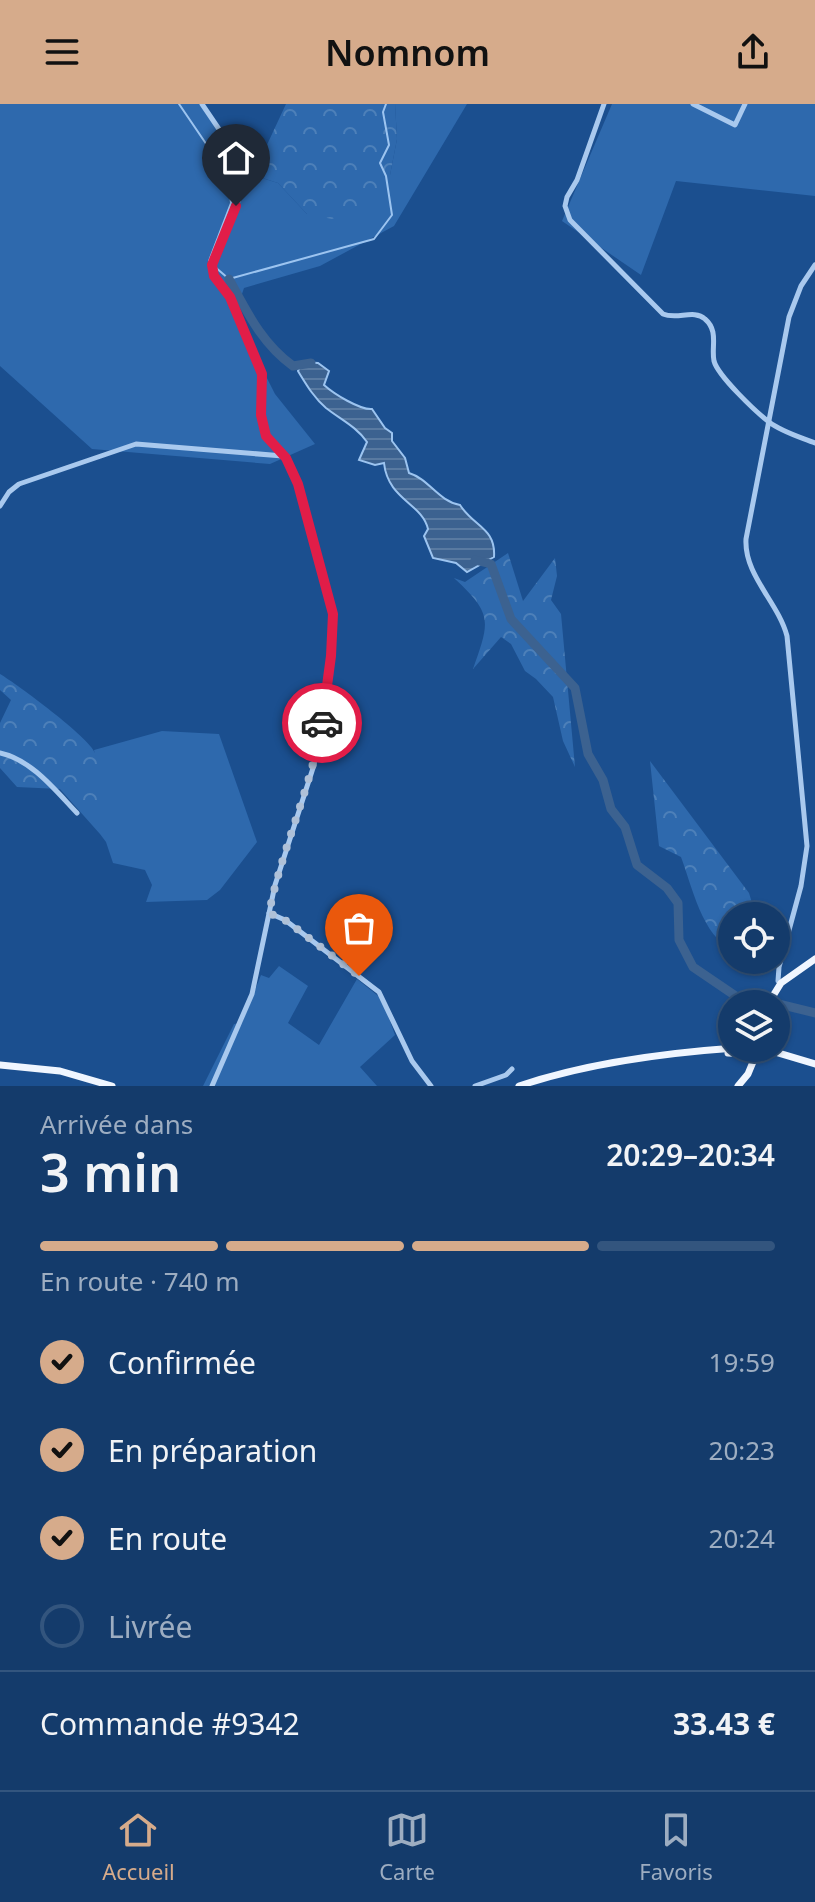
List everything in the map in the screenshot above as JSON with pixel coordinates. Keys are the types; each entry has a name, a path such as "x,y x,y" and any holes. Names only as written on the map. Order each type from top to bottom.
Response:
{"main road":[{"path":"776,990 781,983 815,959"},
{"path":"519,1086 601,1066 718,1051"},
{"path":"710,1052 718,1052"},
{"path":"790,1058 815,1064"},
{"path":"739,1085 745,1062"},
{"path":"739,1085 753,1062"},
{"path":"0,1065 60,1071 112,1086"}],"street":[{"path":"202,104 246,169 247,179 212,263 214,276 230,297 262,374 261,415 266,436 284,456 298,484 333,614 331,656 319,744 284,853 252,994 212,1086"},
{"path":"604,104 577,180 567,197 566,214 663,314 675,318 697,315 708,322 714,334 714,359 718,370 768,421 815,443"},
{"path":"693,104 731,125 738,122 745,104"},
{"path":"781,983 778,981 779,967 803,876 807,837 787,636 777,610 751,567 746,547 789,317 801,286 815,265"},
{"path":"0,506 19,484 128,446 284,456"},
{"path":"0,753 15,756 49,783 77,813"},
{"path":"269,913 285,920 379,992 412,1061 431,1086"},
{"path":"475,1086 506,1075 512,1069"}],"green space":[{"path":"0,104 204,104 252,175 278,183 307,214 390,193 397,139 395,104 467,104 394,226 320,266 244,288 235,315 275,394 315,444 270,464 92,449 0,366"},
{"path":"286,104 395,104 397,139 390,193 332,219 307,214 278,183 253,175"},
{"path":"612,104 815,104 815,196 676,181 641,275 562,221"},
{"path":"508,553 523,601 555,558 557,576 551,600 561,614 575,767 563,741 553,697 525,671 511,644 501,637 473,669 483,640 484,619 476,601 454,578 465,582"},
{"path":"0,674 67,724 95,753 101,782 100,834 60,789 17,787 0,768 0,723 11,700 0,690"},
{"path":"162,731 219,734 257,842 220,890 207,900 146,902 152,885 145,870 113,863 100,834 100,780 94,750"},
{"path":"650,761 749,893 752,902 718,902 718,939 706,922 681,857 659,846"},
{"path":"279,966 308,986 288,1023 319,1045 357,979 382,999 395,1035 360,1067 377,1086 203,1086 234,1024 242,1023 261,975 269,978"}],"shaded area":[{"path":"302,362 318,363 329,371 324,385 354,404 372,409 392,433 392,441 405,458 409,473 452,503 460,505 492,540 494,557 467,572 456,563 433,558 424,536 428,529 425,520 392,485 384,463 375,465 359,460 367,442 314,395 298,371"}],"waterway":[{"path":"179,104 228,176 231,203 209,261 211,263"},
{"path":"215,267 229,279 374,239 392,215 386,176 380,163 389,145 383,112 386,104"},
{"path":"229,279 256,327 272,348 293,366 311,363"},
{"path":"475,560 491,564 511,619 575,688 588,754 603,780 611,809 625,827 637,865 667,888 678,903 679,940 693,967 743,1001 758,999 815,1013"}],"way so far":[{"path":"322,723 311,774 284,853 269,913 285,920 359,976"}],"route":[{"path":"236,206 212,265 214,276 230,297 262,374 261,415 266,436 286,458 298,484 333,614 322,723"}]}
